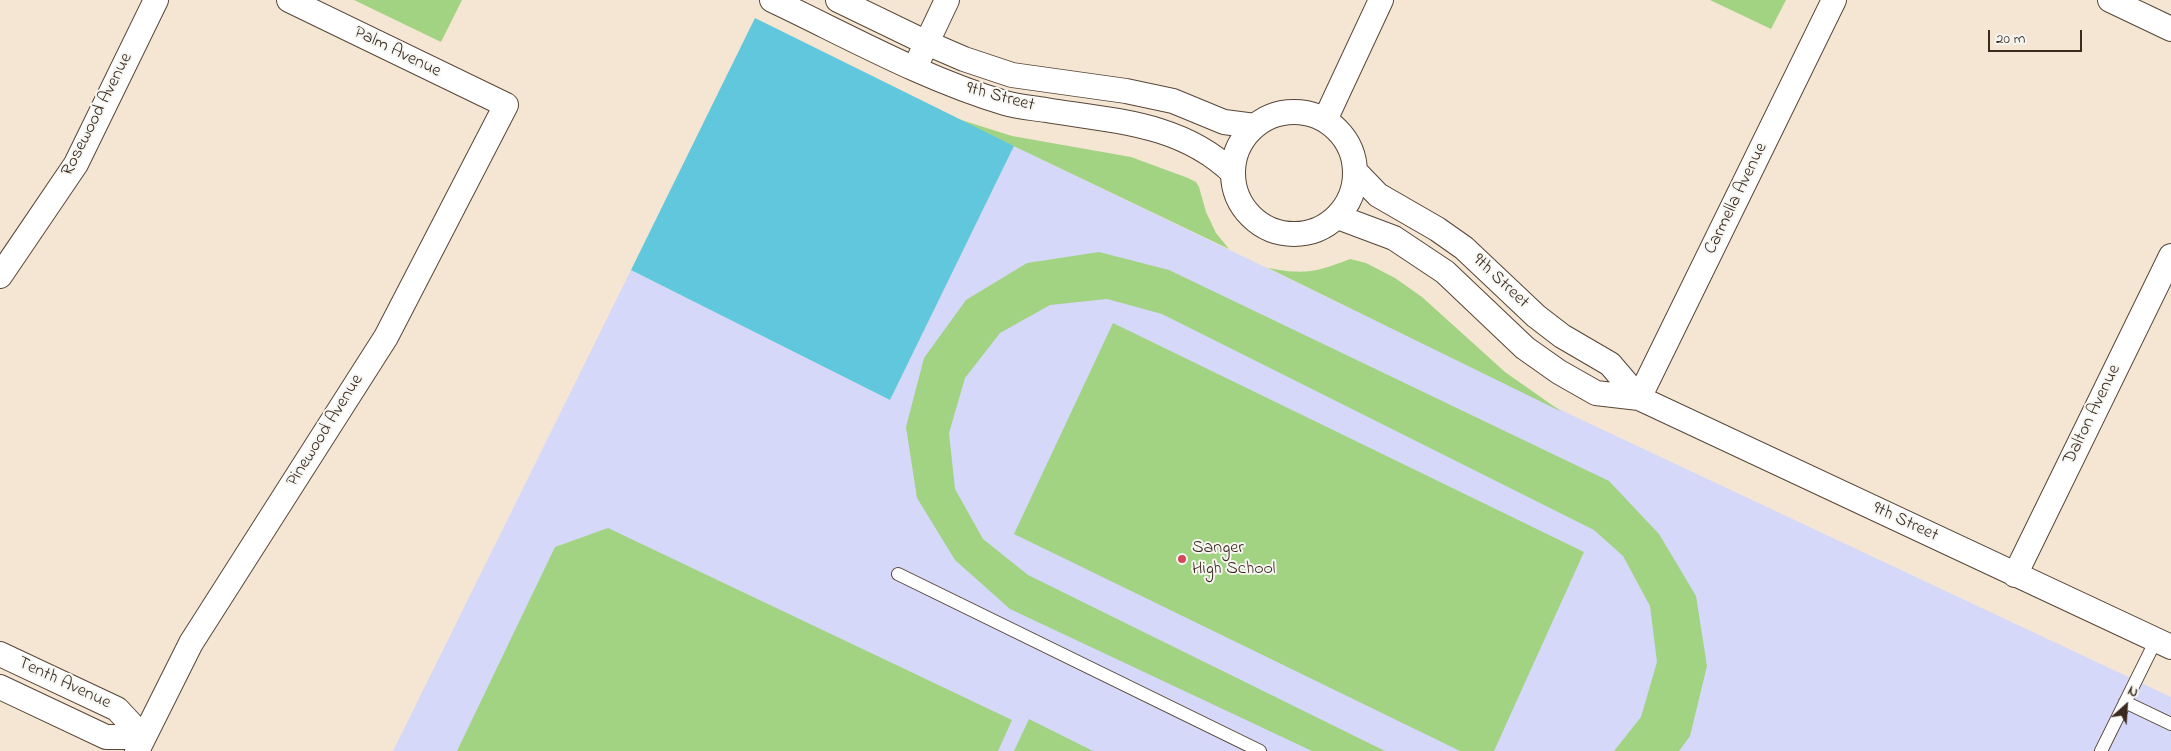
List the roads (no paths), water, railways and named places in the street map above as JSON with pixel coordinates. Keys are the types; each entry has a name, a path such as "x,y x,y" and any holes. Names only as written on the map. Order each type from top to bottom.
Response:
{"street":[{"name":"Rosewood Avenue","path":"0,276 76,164 156,0"},
{"name":"Palm Avenue","path":"288,0 506,105"},
{"name":"9th Street","path":"772,0 954,86 1007,104 1126,121 1169,133 1196,144 1217,157 1233,173"},
{"name":"9th Street","path":"838,0 964,59 1012,75 1126,91 1173,101 1224,122 1255,126"},
{"path":"914,68 947,0"},
{"path":"1325,120 1381,0"},
{"name":"Carmella Avenue","path":"1639,398 1834,0"},
{"path":"2110,0 2171,29"},
{"name":"Pinewood Avenue","path":"140,744 191,644 386,337 506,105"},
{"path":"1293,112 1309,114 1325,120 1337,129 1353,156 1354,186 1349,201 1338,216 1322,228 1305,234 1286,234 1267,228 1252,217 1240,202 1234,184 1233,173 1233,165 1238,147 1255,126 1277,115 1293,112"},
{"name":"9th Street","path":"1355,171 1378,195 1437,229 1464,248 1536,316 1562,336 1610,364 1639,398"},
{"name":"9th Street","path":"1338,216 1394,238 1445,272 1525,348 1559,372 1596,393 1639,398 2164,644"},
{"name":"Dalton Avenue","path":"2016,575 2171,256"},
{"name":"Tenth Avenue","path":"0,654 117,709 140,744"},
{"name":"Tenth Avenue","path":"0,687 106,737 140,744"}],"lane":[{"path":"898,574 1260,751"},
{"path":"2101,751 2125,702 2164,644"},
{"path":"2125,702 2171,724"}],"water":[{"path":"755,18 1014,146 890,400 631,270"}],"place":[{"name":"Sanger High School","path":"1182,559"}]}
